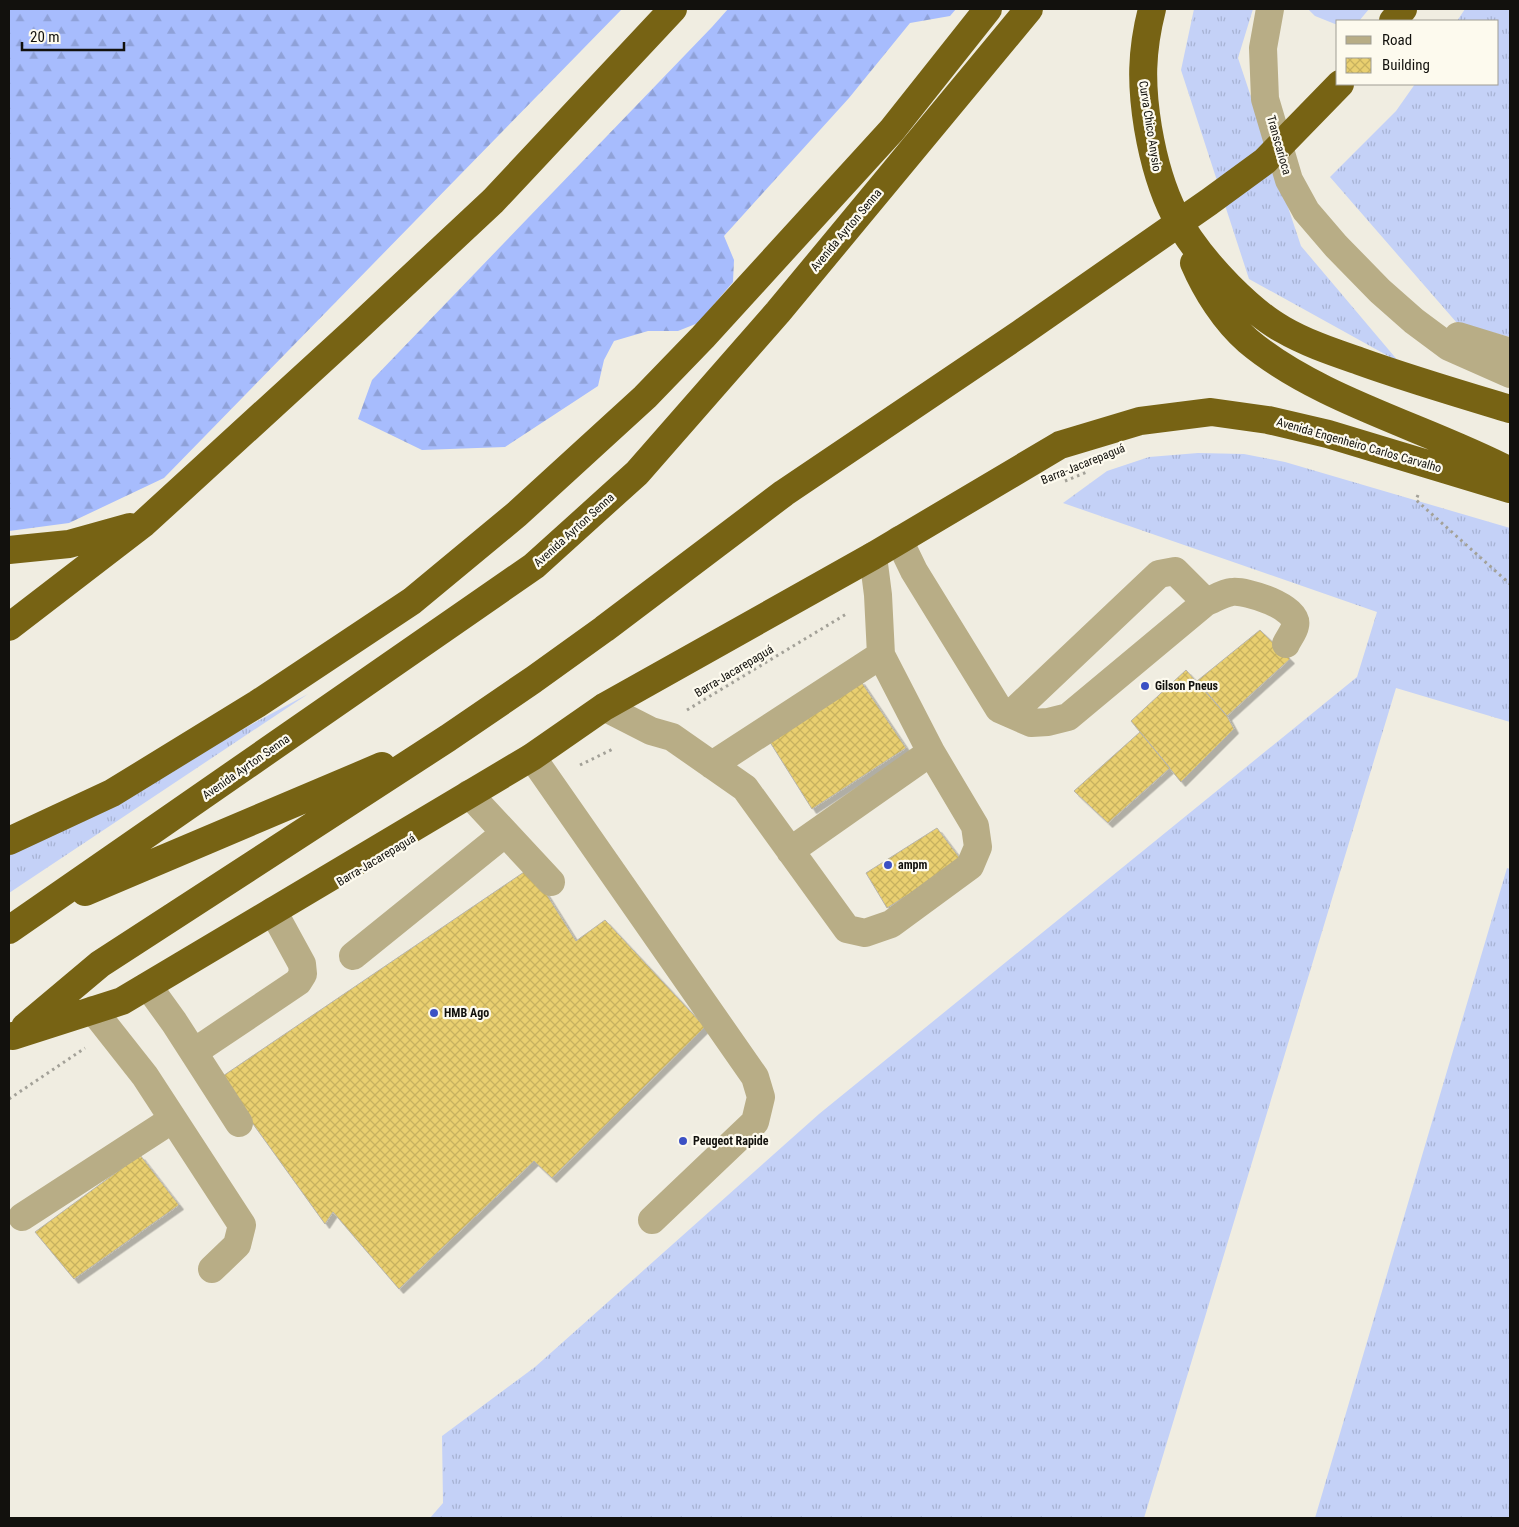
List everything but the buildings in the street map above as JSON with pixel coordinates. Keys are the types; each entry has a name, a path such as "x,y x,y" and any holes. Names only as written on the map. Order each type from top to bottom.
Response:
{"highway":[{"path":"9,841 112,793 257,704 412,601 517,514 645,397 703,337 892,130 988,9"},
{"name":"Avenida Ayrton Senna","path":"9,930 534,566 636,473 778,312 1029,9"},
{"name":"Curva Chico Anysio","path":"1152,9 1145,36 1141,65 1144,104 1155,168 1168,203 1183,231 1207,264 1248,305 1281,329 1316,346 1399,375 1510,409"},
{"path":"1394,20 1403,9"},
{"path":"9,627 144,524 493,201 670,12"},
{"path":"11,1038 100,964 448,738 604,629 784,492 1021,333 1266,161 1339,85"},
{"path":"1183,231 1202,280 1224,313 1248,340 1294,372 1359,404 1472,451 1510,471"},
{"name":"Avenida Engenheiro Carlos Carvalho","path":"899,540 1060,445 1140,421 1211,412 1268,420 1328,434 1510,489"},
{"path":"9,550 69,544 144,524"},
{"path":"11,1038 122,1001 532,757 604,707 899,540"},
{"path":"31,915 448,738"}],"lane":[{"name":"Transcarioca","path":"1269,10 1263,48 1265,99 1289,180 1306,210 1336,246 1380,291 1414,321 1449,347 1510,374"},
{"name":"Transcarioca","path":"1414,321 1510,352"},
{"path":"899,540 914,571 999,709 1031,723 1048,722 1068,717 1206,602 1230,592 1250,592 1288,611 1294,616 1296,626 1286,644"},
{"path":"604,707 651,731 672,737 745,788 847,929 864,933 891,924 970,866 978,847 975,826 931,752 881,655 878,595 873,556"},
{"path":"1011,714 1159,574 1175,571 1206,602"},
{"path":"712,765 881,655"},
{"path":"790,851 931,752"},
{"path":"532,757 755,1077 761,1097 755,1122 652,1220"},
{"path":"469,794 504,834 551,882"},
{"path":"353,956 504,834"},
{"path":"194,1052 298,982 303,974 302,964 273,911"},
{"path":"148,986 194,1052 239,1123"},
{"path":"93,1010 145,1076 242,1225 237,1245 212,1269"},
{"path":"22,1217 173,1118"}],"path":[{"name":"Barra-Jacarepaguá","path":"1059,484 1096,469"},
{"path":"1428,495 1418,492 1416,500 1510,584"},
{"name":"Barra-Jacarepaguá","path":"547,780 651,731 878,595"},
{"path":"9,1099 110,1032"}],"green space":[{"path":"9,9 622,9 164,478 69,523 9,531"},
{"path":"728,9 956,9 950,16 910,23 849,98 724,236 734,260 733,282 698,323 678,331 648,331 614,341 604,360 598,386 505,447 422,450 358,419 372,380"},
{"path":"1194,9 1253,9 1238,58 1301,246 1399,362 1249,279 1181,70"},
{"path":"1308,9 1369,9 1360,20 1336,20 1336,24 1315,16"},
{"path":"1465,9 1510,9 1510,337 1457,323 1330,177 1396,111 1414,85 1499,85 1499,20 1458,20"},
{"path":"1198,453 1244,454 1285,462 1510,528 1510,722 1396,688 1144,1518 430,1518 443,1503 442,1436 535,1367 819,1114 1357,677 1377,612 1063,503 1107,471 1149,457"},
{"path":"308,694 9,893 9,855"},
{"path":"1507,868 1510,869 1510,1518 1315,1518"}],"place":[{"name":"Gilson Pneus","path":"1145,686"},
{"name":"ampm","path":"888,865"},
{"name":"HMB Ago","path":"434,1013"},
{"name":"Peugeot Rapide","path":"683,1141"}]}
